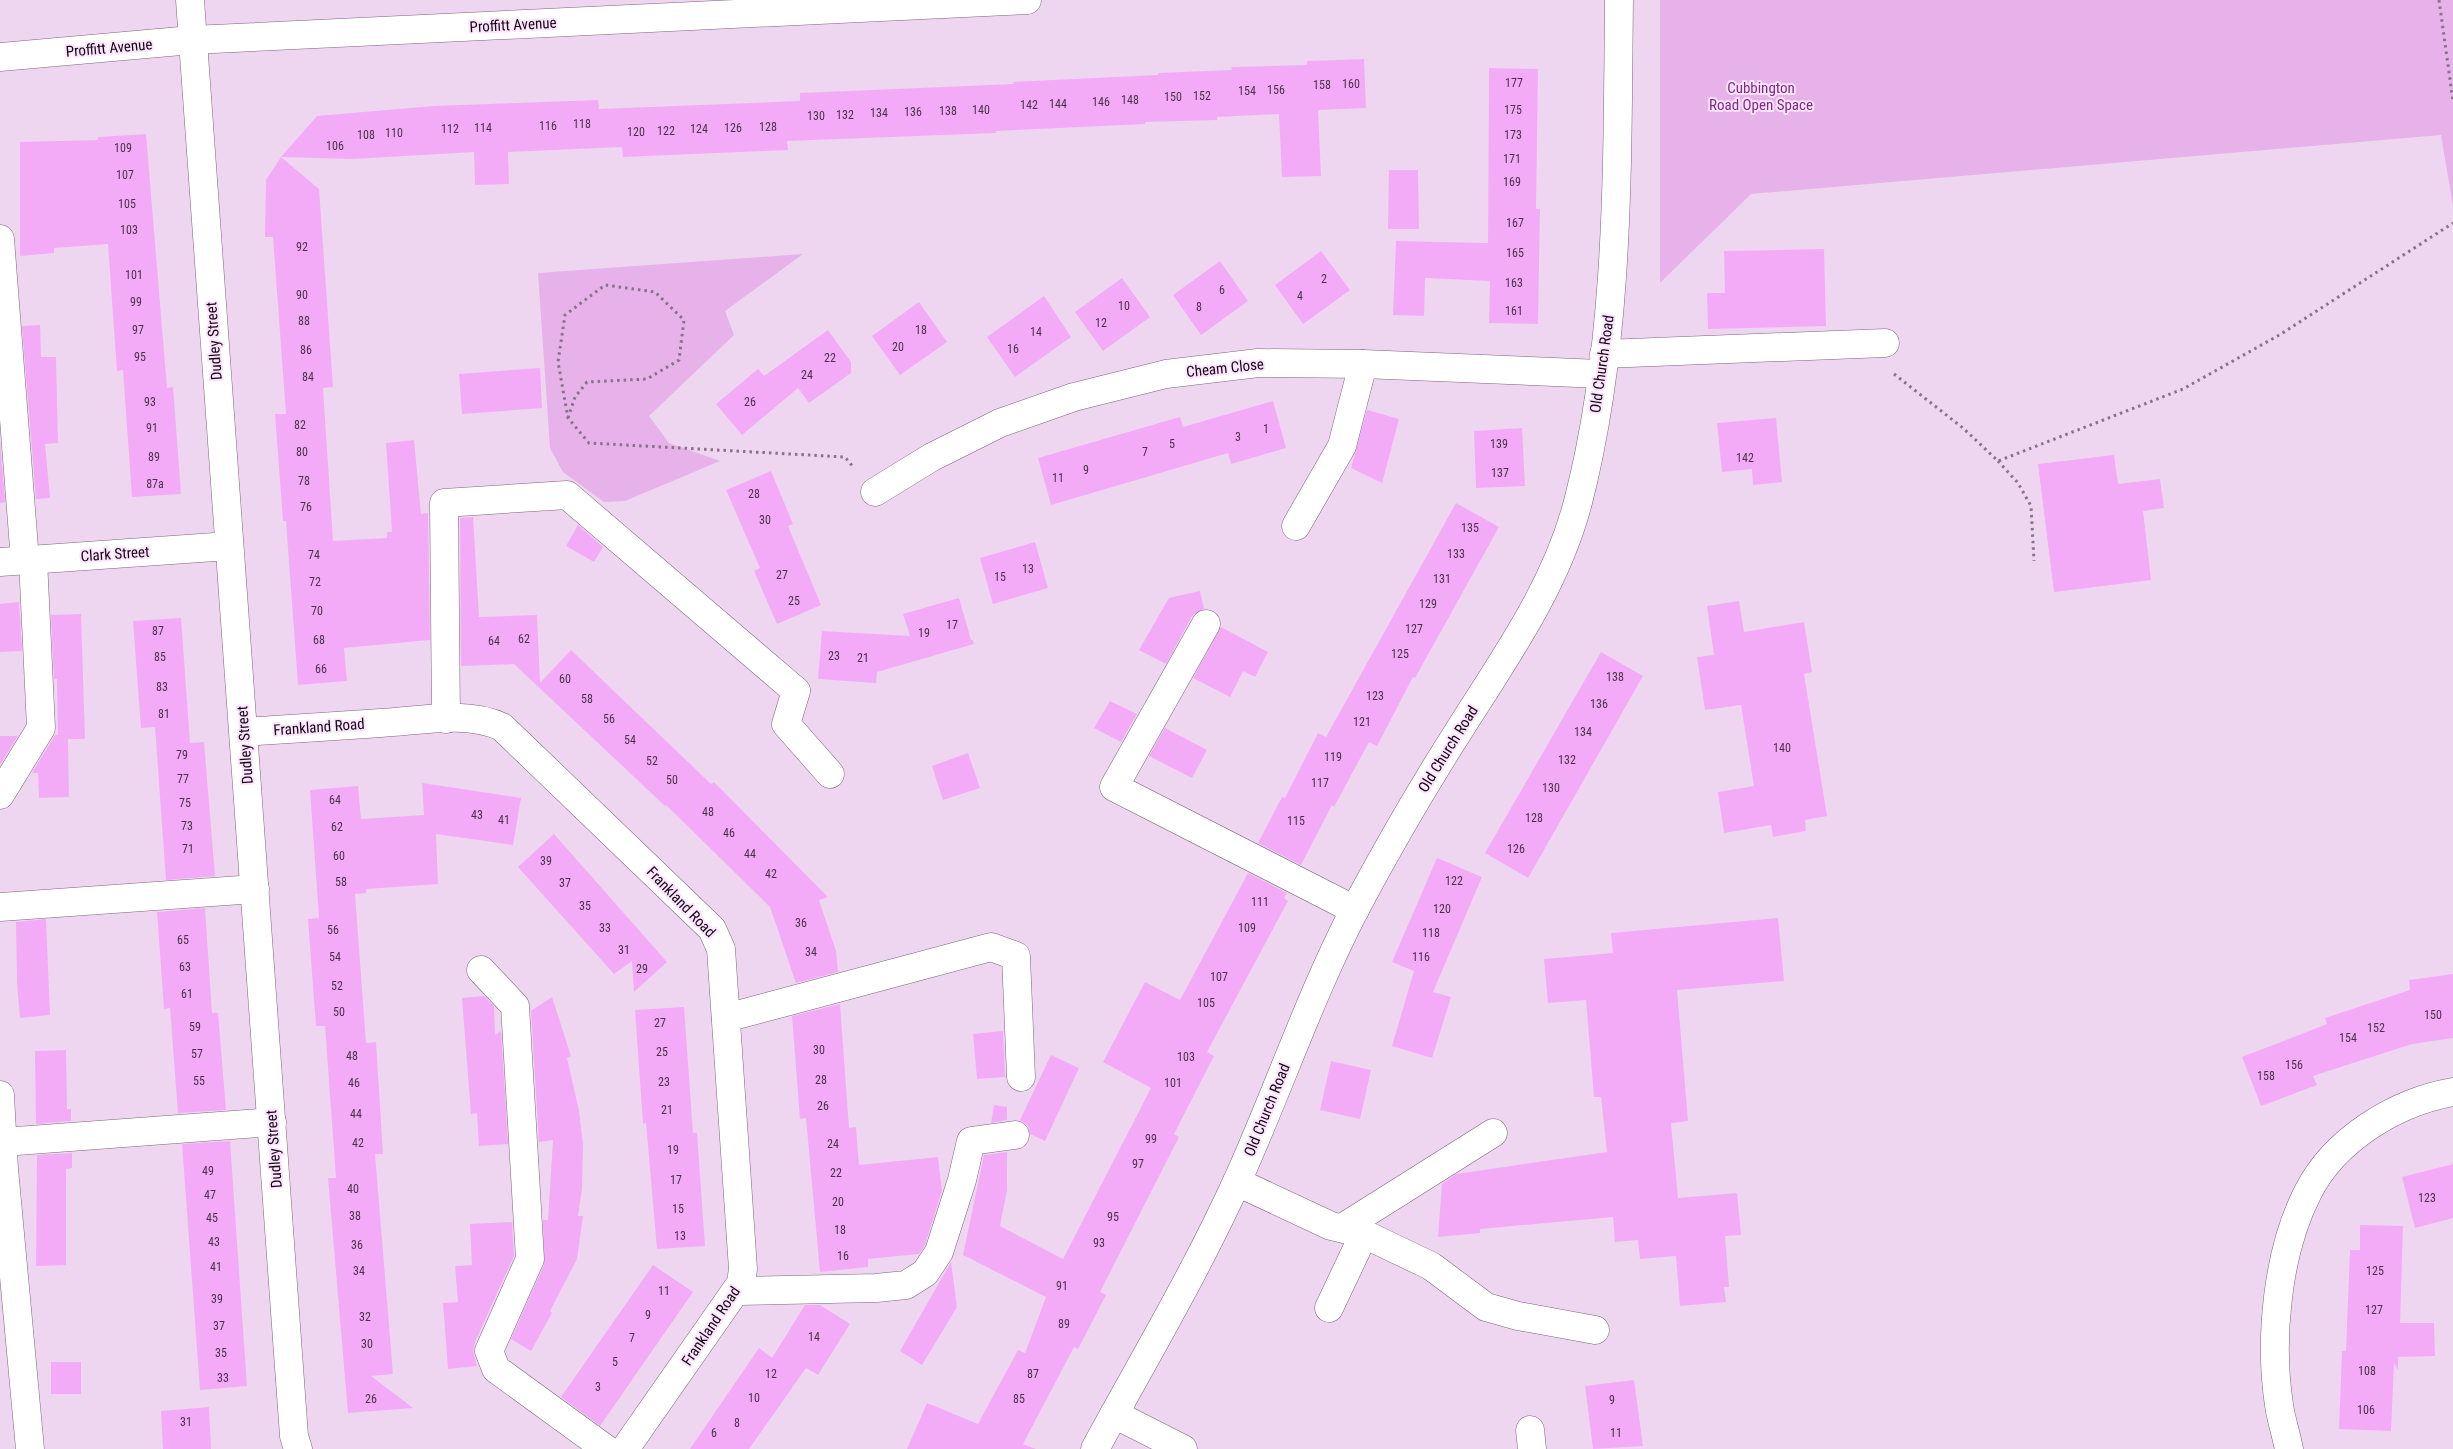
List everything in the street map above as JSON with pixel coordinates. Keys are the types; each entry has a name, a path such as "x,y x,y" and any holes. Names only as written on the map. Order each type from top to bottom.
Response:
{"street":[{"name":"Dudley Street","path":"190,0 294,1436 298,1449"},
{"name":"Proffitt Avenue","path":"0,57 192,40 1027,0"},
{"name":"Old Church Road","path":"1095,1449 1193,1270 1237,1182 1323,974 1355,910 1442,758 1550,580 1564,546 1578,501 1591,439 1602,364 1614,245 1619,0"},
{"path":"0,240 19,561 41,728 0,795"},
{"name":"Cheam Close","path":"875,492 932,456 1000,423 1074,397 1166,374 1258,363 1602,364 1886,343"},
{"path":"1296,526 1342,446 1363,364"},
{"path":"446,719 444,503 567,495 796,691 786,724 830,774"},
{"name":"Clark Street","path":"19,561 230,546"},
{"path":"1206,624 1114,787 1355,910"},
{"name":"Frankland Road","path":"244,732 446,719 479,719 502,727 712,929 721,949 743,1270 741,1284 625,1449"},
{"path":"0,907 255,889"},
{"path":"726,1018 991,948 1016,956 1021,1078"},
{"path":"481,970 515,1006 530,1259 489,1351 496,1369 606,1449"},
{"path":"2289,1449 2279,1406 2275,1360 2278,1305 2289,1239 2308,1192 2328,1162 2354,1137 2387,1115 2431,1096 2453,1092"},
{"path":"0,1095 30,1449"},
{"path":"3,1142 272,1122"},
{"path":"1328,1308 1353,1231 1493,1133"},
{"path":"737,1291 876,1288 906,1285 924,1273 939,1252 962,1180 971,1140 1015,1135"},
{"path":"1237,1182 1315,1219 1353,1231 1431,1266 1486,1307 1518,1316 1595,1330"},
{"path":"1114,1414 1183,1449"}],"path":[{"path":"2439,0 2453,101"},
{"path":"1998,461 2184,389 2281,334 2453,223"},
{"path":"568,418 575,397 588,382 647,379 679,360 684,320 655,292 605,285 565,315 558,362 568,418 589,443 845,457 875,492"},
{"path":"1890,372 1956,422 1998,461 2018,483 2031,506 2034,561"}],"green space":[{"name":"Cubbington Road Open Space","path":"1660,0 2453,0 2453,206 2441,135 1751,194 1660,283"},
{"path":"803,254 725,311 734,335 649,416 669,443 720,461 625,501 604,502 563,472 550,448 538,273"}],"building":[{"path":"1364,59 1366,108 1318,110 1321,176 1282,177 1279,114 1217,117 1217,120 1145,122 1145,124 996,131 996,133 787,141 788,150 623,157 622,147 508,152 509,184 475,185 474,152 352,159 281,157 317,116 433,106 598,100 599,109 800,101 800,93 1014,84 1013,82 1158,75 1158,73 1232,70 1231,67 1307,65 1307,61"},
{"path":"1489,68 1538,69 1536,209 1540,209 1538,324 1489,323 1490,281 1425,278 1424,316 1393,315 1396,241 1488,243"},
{"path":"146,134 167,388 173,387 181,494 132,497 123,370 117,371 108,244 54,248 54,253 20,256 20,142 98,140 98,137"},
{"path":"281,157 319,189 333,387 323,388 333,541 387,538 387,532 392,532 386,443 414,440 421,514 428,513 430,640 344,648 347,681 298,685 286,521 283,521 275,414 286,414 273,237 265,237 266,180"},
{"path":"1389,170 1418,170 1419,229 1388,229"},
{"path":"1824,249 1826,326 1708,329 1707,293 1725,293 1724,251"},
{"path":"1321,251 1350,290 1303,324 1275,285"},
{"path":"1220,261 1248,301 1201,335 1173,295"},
{"path":"1122,278 1150,317 1103,351 1075,312"},
{"path":"1044,296 1071,337 1015,377 987,337"},
{"path":"919,302 947,342 900,375 872,336"},
{"path":"40,325 41,357 56,357 58,443 45,444 50,498 36,499 22,326"},
{"path":"828,330 851,362 851,373 809,403 798,388 742,435 716,404 758,369 764,376"},
{"path":"540,368 542,408 462,414 459,374"},
{"path":"1273,401 1286,448 1231,464 1228,453 1051,505 1038,458 1180,417 1183,427"},
{"path":"1367,410 1399,419 1382,483 1351,468"},
{"path":"1776,418 1782,482 1753,485 1752,469 1722,472 1717,423"},
{"path":"1522,428 1525,486 1476,488 1474,431"},
{"path":"0,441 5,502 0,503"},
{"path":"2114,455 2118,484 2160,479 2164,508 2143,511 2151,580 2054,592 2038,464"},
{"path":"771,471 793,524 788,526 821,605 777,624 754,571 760,568 726,490"},
{"path":"1456,503 1499,527 1415,678 1413,677 1377,746 1369,742 1334,807 1332,805 1301,865 1258,843 1282,797 1285,798 1318,733 1326,737"},
{"path":"473,517 479,617 537,615 540,683 571,650 711,784 714,782 828,897 819,900 836,951 838,972 796,983 770,907 666,805 514,664 461,666 460,518"},
{"path":"578,525 603,547 594,562 566,546"},
{"path":"1035,542 1048,588 993,604 980,558"},
{"path":"1200,591 1204,609 1192,616 1166,664 1139,650 1169,598"},
{"path":"959,598 971,640 973,640 974,644 877,672 876,683 818,679 822,631 910,636 903,614"},
{"path":"1739,601 1744,632 1804,622 1812,672 1804,674 1827,816 1805,820 1806,831 1773,837 1771,825 1724,833 1718,792 1754,786 1741,705 1705,710 1697,657 1714,655 1707,606"},
{"path":"19,602 22,651 0,652 0,604"},
{"path":"81,614 85,739 68,739 69,797 39,798 38,773 32,773 55,735 58,735 57,679 54,679 51,615"},
{"path":"181,618 190,743 204,742 215,876 166,880 155,727 141,728 133,621"},
{"path":"1221,627 1268,652 1255,677 1243,671 1230,697 1193,678"},
{"path":"1601,652 1643,676 1528,878 1485,853"},
{"path":"1110,701 1137,714 1121,742 1094,728"},
{"path":"1165,728 1207,750 1192,778 1149,756"},
{"path":"0,736 18,736 0,765"},
{"path":"968,753 980,788 943,800 932,766"},
{"path":"422,783 521,798 513,845 436,834 438,884 366,889 366,893 355,894 366,1043 376,1042 383,1154 375,1154 393,1374 371,1376 413,1408 348,1413 328,1178 336,1178 325,1026 316,1026 308,919 319,918 310,790 358,786 361,819 424,815"},
{"path":"554,834 667,962 634,992 632,961 614,974 518,867"},
{"path":"1437,858 1482,877 1433,992 1451,997 1432,1058 1392,1046 1414,971 1392,962"},
{"path":"1248,873 1287,893 1284,898 1288,901 1207,1052 1214,1056 1174,1134 1179,1137 1100,1292 1106,1295 1078,1349 1074,1347 1023,1444 1036,1449 907,1449 927,1403 978,1424 1018,1350 1025,1353 1046,1297 963,1255 984,1155 1007,1152 1007,1190 1000,1226 1063,1259 1151,1088 1103,1062 1145,982 1180,1000"},
{"path":"205,908 212,1013 218,1013 226,1110 178,1113 170,1008 164,1009 157,912"},
{"path":"1778,918 1784,981 1677,990 1688,1121 1671,1123 1678,1198 1737,1193 1741,1235 1725,1236 1729,1287 1724,1287 1726,1302 1680,1306 1676,1256 1640,1259 1638,1240 1615,1242 1613,1217 1480,1229 1480,1233 1438,1237 1442,1184 1456,1174 1607,1152 1601,1097 1594,1097 1586,1000 1548,1003 1544,959 1613,953 1611,933"},
{"path":"46,919 50,1015 20,1018 17,983 16,922"},
{"path":"2453,974 2453,1038 2412,1044 2313,1076 2317,1085 2261,1106 2242,1057 2327,1024 2325,1018 2410,990 2409,980"},
{"path":"484,996 494,1006 495,1035 501,1031 508,1144 479,1146 477,1113 471,1114 462,998"},
{"path":"552,997 571,1056 567,1058 579,1111 583,1144 582,1189 578,1216 583,1216 577,1259 550,1311 552,1313 531,1351 511,1339 544,1265 543,1220 548,1220 553,1140 539,1142 531,1011"},
{"path":"840,1004 849,1128 856,1127 859,1165 938,1157 942,1191 925,1245 919,1254 868,1259 868,1267 820,1272 806,1118 800,1119 792,1016"},
{"path":"684,1007 693,1133 697,1133 705,1246 657,1249 646,1123 643,1124 635,1010"},
{"path":"1003,1031 1005,1077 977,1079 973,1034"},
{"path":"66,1050 67,1109 71,1109 71,1121 36,1124 35,1051"},
{"path":"1051,1055 1079,1068 1045,1141 1030,1134 1028,1126 1020,1120"},
{"path":"1331,1061 1371,1070 1360,1119 1320,1110"},
{"path":"994,1105 1007,1107 1007,1120 991,1123"},
{"path":"230,1141 247,1386 200,1390 182,1144"},
{"path":"72,1153 72,1168 66,1169 66,1265 36,1266 37,1155"},
{"path":"2453,1164 2453,1218 2415,1228 2402,1177"},
{"path":"512,1222 514,1256 475,1342 473,1351 477,1366 448,1369 443,1303 458,1302 455,1266 472,1265 470,1224"},
{"path":"2360,1225 2403,1226 2400,1323 2434,1323 2435,1356 2398,1357 2398,1370 2394,1363 2391,1431 2339,1429 2342,1351 2346,1351 2350,1250 2360,1250"},
{"path":"951,1262 957,1307 922,1365 900,1351"},
{"path":"653,1265 693,1292 600,1426 561,1397"},
{"path":"805,1305 820,1305 850,1324 818,1375 806,1368 749,1449 690,1449 759,1348 772,1358"},
{"path":"51,1362 81,1362 81,1394 51,1394"},
{"path":"1634,1380 1643,1446 1593,1449 1585,1386"},
{"path":"209,1407 211,1449 163,1449 161,1411"}]}
